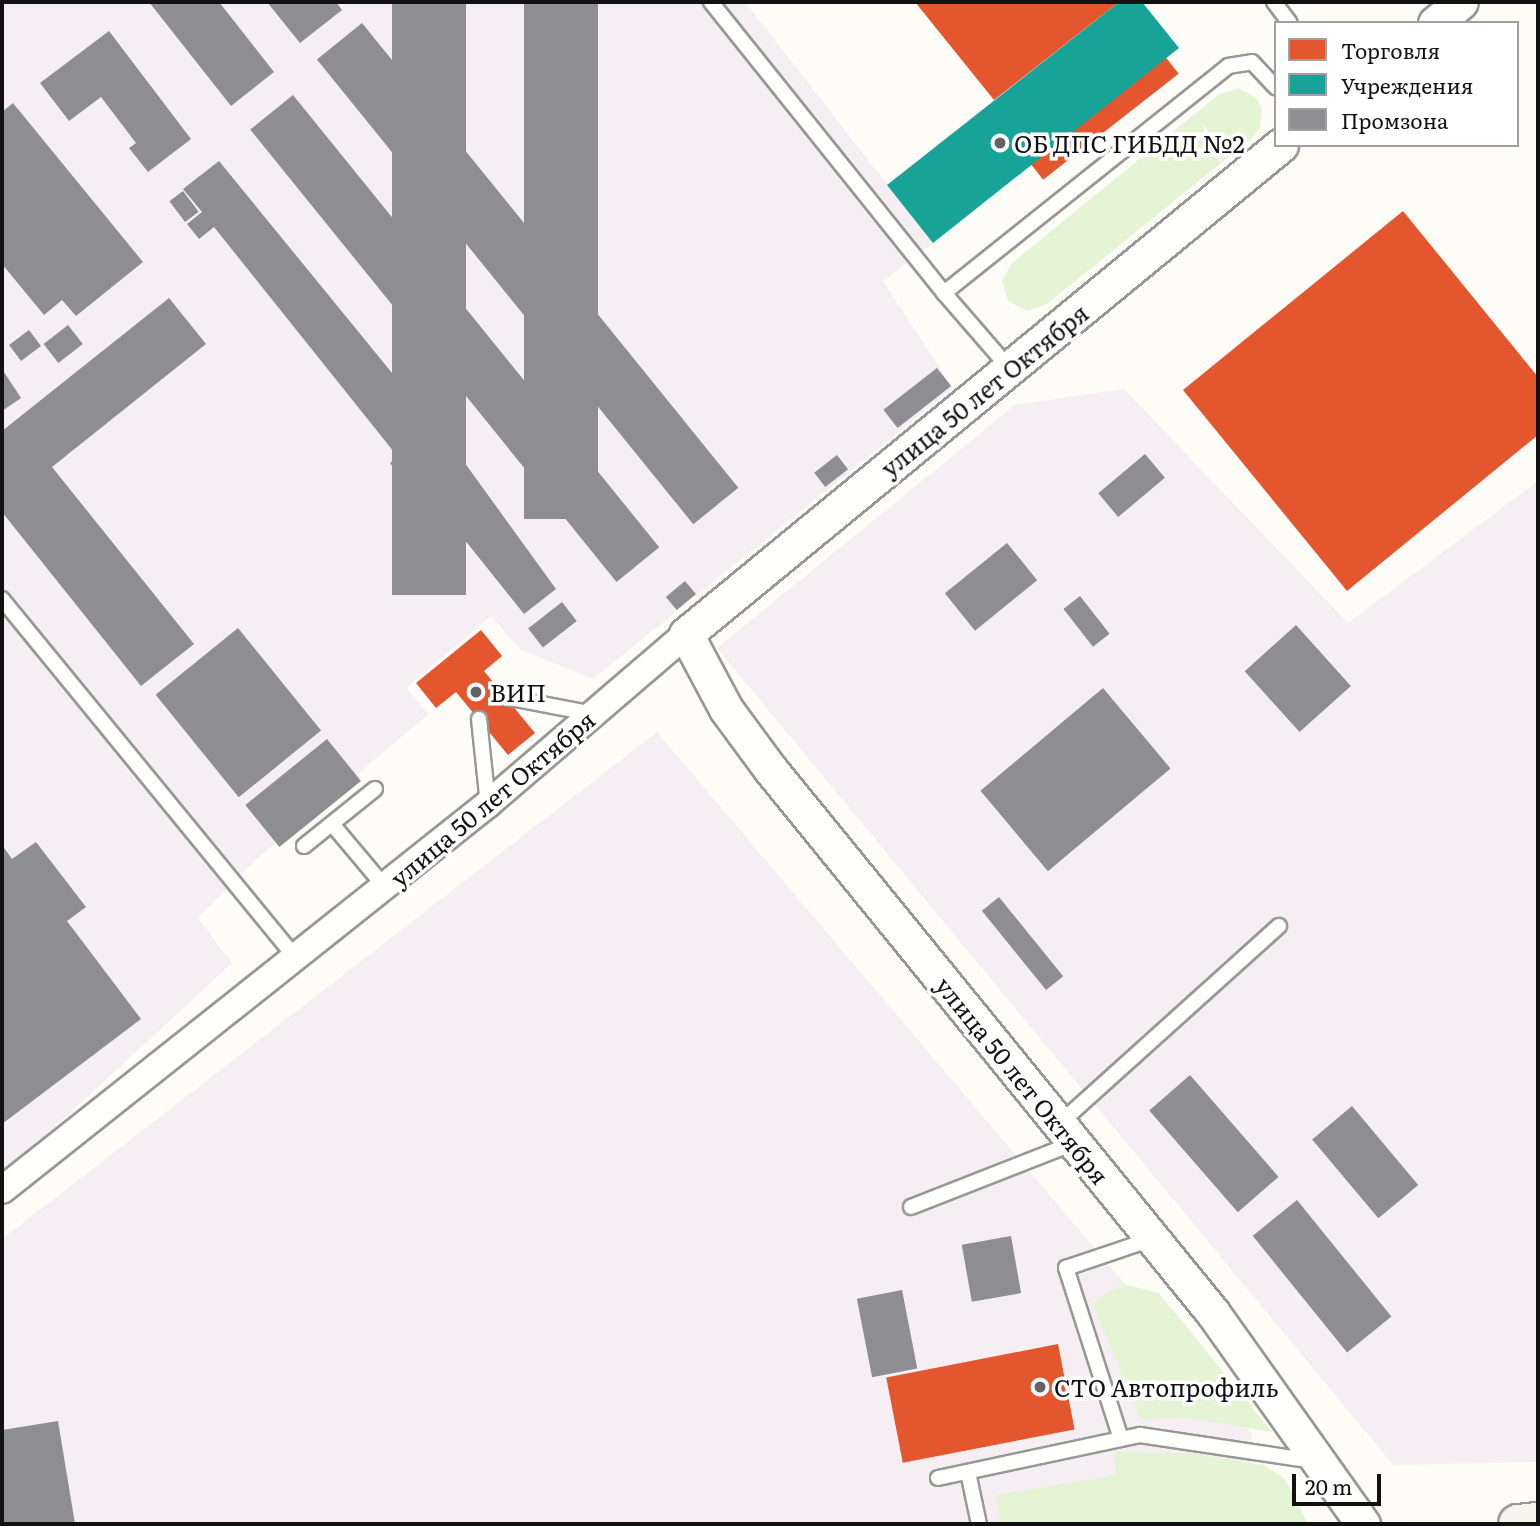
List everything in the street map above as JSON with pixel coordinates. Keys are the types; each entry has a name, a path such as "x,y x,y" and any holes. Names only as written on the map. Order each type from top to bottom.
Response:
{"main road":[{"path":"1518,1524 1538,1522"}],"street":[{"path":"1437,21 1461,2"},
{"name":"улица 50 лет Октября","path":"2,1190 488,804 686,634 1279,147"},
{"name":"улица 50 лет Октября","path":"686,634 726,709 771,770 1213,1313 1363,1524"}],"lane":[{"path":"711,2 944,293 1009,369"},
{"path":"1274,2 1288,21"},
{"path":"944,293 1228,66 1252,62 1274,86"},
{"path":"2,599 295,957"},
{"path":"505,697 594,714"},
{"path":"479,719 488,804"},
{"path":"304,846 375,789"},
{"path":"332,824 384,886"},
{"path":"911,1207 1067,1133 1279,926"},
{"path":"1121,1440 1066,1268 1153,1239"},
{"path":"938,1478 1140,1435 1319,1462"},
{"path":"968,1472 979,1524"}],"shaded area":[{"path":"2,2 745,2 933,243 883,281 953,388 593,679 521,650 491,616 406,688 429,714 261,855 198,918 232,963 2,1176"},
{"path":"1124,389 1348,623 1538,481 1538,1462 1393,1465 717,648 1015,405"},
{"path":"657,732 1252,1434 1252,1503 1114,1524 2,1524 2,1239"}],"green space":[{"path":"1238,88 1256,98 1262,108 1260,128 1253,137 1047,304 1027,311 1008,301 1002,281 1012,263 1218,95"},
{"path":"1123,1284 1159,1293 1272,1432 1188,1418 1141,1419 1092,1303"},
{"path":"1114,1452 1187,1453 1264,1465 1285,1479 1308,1524 1001,1524 996,1495 1116,1475"}],"building: Торговля":[{"path":"915,2 1119,2 994,100"},
{"path":"1146,32 1179,74 1043,180 1010,138"},
{"path":"1403,211 1538,377 1538,435 1347,591 1183,390"},
{"path":"481,630 502,656 484,671 535,733 508,755 456,692 436,708 416,683"},
{"path":"1058,1344 1075,1429 903,1463 886,1377"}],"building: Учреждения":[{"name":"ОБ ДПС ГИБДД №2","path":"1119,2 1142,2 1179,48 933,243 887,185"}],"building: Промзона":[{"path":"149,2 219,2 274,72 231,106"},
{"path":"267,2 336,2 342,10 300,43"},
{"path":"392,2 466,2 466,595 392,595"},
{"path":"524,2 598,2 598,519 524,519"},
{"path":"362,23 738,488 693,524 317,60"},
{"path":"109,31 191,139 148,172 129,148 136,143 101,97 69,121 40,83"},
{"path":"293,95 659,547 617,582 250,130"},
{"path":"13,103 143,262 76,316 62,300 44,315 2,264 2,112"},
{"path":"219,161 459,455 556,589 524,614 420,484 412,490 390,463 398,457 214,227 199,239 187,224 202,212 183,189"},
{"path":"183,191 199,212 185,222 169,201"},
{"path":"169,298 206,344 52,467 194,644 141,686 2,512 2,431"},
{"path":"68,325 83,344 58,363 44,344"},
{"path":"29,330 41,346 21,361 9,345"},
{"path":"937,368 951,386 898,428 883,410"},
{"path":"2,369 21,398 2,411"},
{"path":"1145,454 1165,478 1118,517 1098,493"},
{"path":"837,455 848,469 825,487 814,473"},
{"path":"1007,543 1037,580 975,631 945,593"},
{"path":"685,581 696,594 677,610 666,597"},
{"path":"1080,596 1110,634 1093,647 1063,609"},
{"path":"562,602 577,621 543,647 528,628"},
{"path":"1296,625 1351,686 1300,732 1245,671"},
{"path":"238,628 321,731 239,797 156,695"},
{"path":"1103,688 1170,768 1048,871 980,791"},
{"path":"327,739 361,781 279,847 245,805"},
{"path":"36,842 86,907 67,921 141,1019 2,1124 2,845 12,859"},
{"path":"999,897 1063,976 1046,990 982,911"},
{"path":"1190,1075 1279,1177 1238,1212 1149,1110"},
{"path":"1352,1106 1418,1185 1378,1218 1312,1139"},
{"path":"1297,1200 1391,1317 1347,1352 1253,1236"},
{"path":"1011,1236 1021,1293 972,1302 962,1245"},
{"path":"902,1290 917,1369 872,1377 857,1299"},
{"path":"58,1421 75,1524 2,1524 2,1430"}],"place":[{"name":"ОБ ДПС ГИБДД №2","path":"1000,143"},
{"name":"ВИП","path":"476,692"},
{"name":"СТО Автопрофиль","path":"1040,1387"}]}
